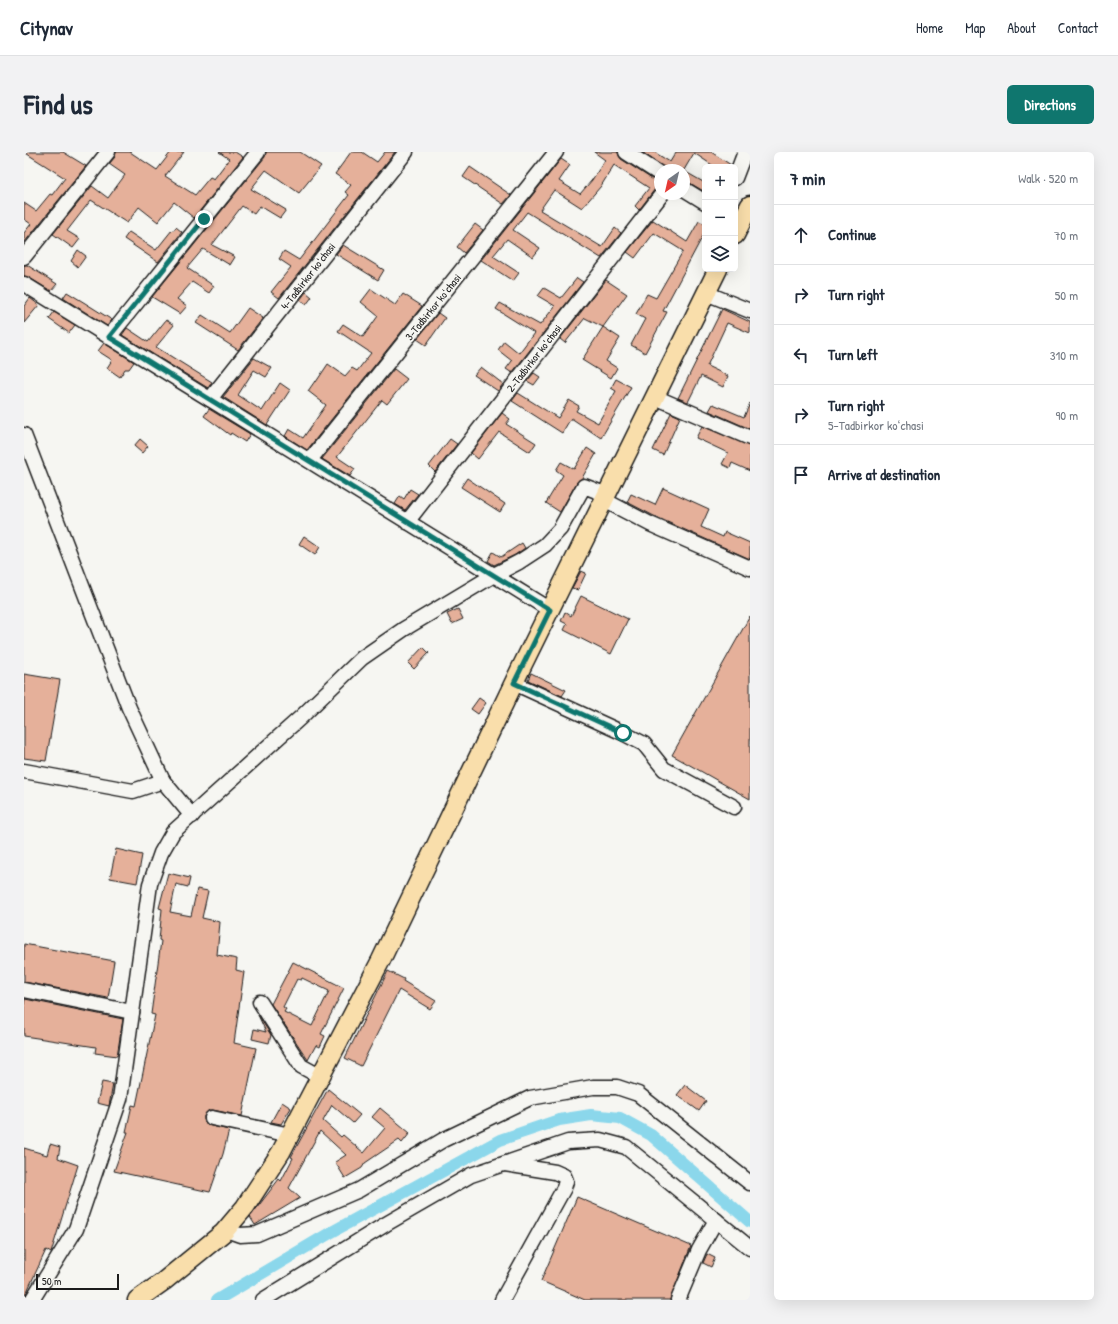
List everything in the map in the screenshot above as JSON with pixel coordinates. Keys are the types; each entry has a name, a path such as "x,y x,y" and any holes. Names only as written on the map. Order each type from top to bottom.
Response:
{"main road":[{"path":"138,1300 226,1230 245,1207 281,1152 381,960 514,683 716,272"}],"street":[{"path":"24,257 108,152"},
{"path":"109,337 258,152"},
{"name":"4-Tadbirkor koʻchasi","path":"210,399 406,152"},
{"name":"3-Tadbirkor koʻchasi","path":"310,460 556,152"},
{"path":"626,152 654,170"},
{"path":"738,170 745,152"},
{"path":"690,193 702,200"},
{"name":"2-Tadbirkor koʻchasi","path":"407,522 657,200"},
{"path":"24,284 550,610"},
{"path":"706,293 750,311"},
{"path":"655,397 750,438"},
{"path":"24,435 129,708 163,782 192,816"},
{"path":"32,1300 76,1229 120,1099 150,884 161,853 173,832 300,718 362,658 404,629 494,575 519,562 545,545 560,529 584,486 650,524 750,568"},
{"path":"514,683 644,744 664,769 734,807"},
{"path":"24,771 133,791 163,782"},
{"path":"24,990 132,1012"},
{"path":"260,1002 301,1066 321,1077"},
{"path":"226,1230 240,1235 257,1234 359,1190 443,1140 530,1098 593,1087 617,1087 638,1094 750,1183"},
{"path":"212,1118 290,1135"},
{"path":"263,1300 386,1224 470,1176 568,1142 600,1140 626,1147 750,1248"},
{"path":"502,1300 564,1188 566,1181 564,1176 555,1172 504,1164"},
{"path":"678,1300 699,1250 716,1220"}],"building":[{"path":"24,152 63,152 86,166 24,243 24,233 31,224 24,219 24,203 36,211 50,194 52,195 65,178"},
{"path":"116,152 130,152 157,170 171,152 184,152 165,176 195,195 210,177 214,179 229,159 219,152 235,152 243,157 194,218 174,202 158,222 139,207 127,223 91,200 67,231 80,239 73,248 53,234 92,186 108,198 125,175 109,164 115,157"},
{"path":"266,152 300,152 321,166 299,193 266,170 251,189 286,210 280,218 260,206 254,214 242,206 212,245 235,257 230,265 203,249 187,268 214,286 209,293 192,282 177,299 187,306 180,314 152,297 265,157"},
{"path":"351,152 362,152 377,162 385,152 395,152 279,298 271,292 291,267 279,259 284,251 299,260 349,195 345,192 351,185 335,174"},
{"path":"594,152 618,152 621,159 654,180 654,190 639,210 635,206 649,188 614,165 601,186 582,208 554,190 540,210 602,247 615,228 621,233 601,258 527,212 513,230 540,248 533,257 507,239 493,256 519,273 513,281 481,260 561,159 570,165 559,181 580,194 592,180 605,160"},
{"path":"642,152 654,152 670,162 676,152 711,152 729,164 710,164 694,153 688,164 659,164"},
{"path":"470,167 511,195 503,204 463,177"},
{"path":"690,174 702,181 702,190 690,183"},
{"path":"653,220 687,242 699,221 702,222 702,238 663,311 667,312 645,353 631,345 645,319 636,314 647,294 656,298 683,251 654,233 635,258 627,252"},
{"path":"475,224 483,230 464,253 457,247"},
{"path":"176,227 182,232 158,262 124,239 129,232 156,250"},
{"path":"343,245 384,270 378,280 336,254"},
{"path":"78,250 86,256 78,267 71,261"},
{"path":"24,265 27,265 57,284 51,291 24,276"},
{"path":"577,278 583,282 512,373 506,369 512,361 498,350 504,341 519,353 534,333 496,309 500,303 540,325 555,306 538,296 544,288 561,298"},
{"path":"606,280 627,294 603,327 585,318 565,343 560,339"},
{"path":"371,289 395,305 403,294 422,306 307,450 285,436 289,429 303,438 326,405 308,391 328,364 345,376 352,368 357,371 371,353 338,331 343,324 363,337 378,316 361,302"},
{"path":"67,292 112,320 107,326 63,298"},
{"path":"306,292 312,297 306,305 300,300"},
{"path":"30,298 39,305 24,323 24,306"},
{"path":"248,308 263,318 238,350 196,323 202,315 230,333"},
{"path":"722,309 750,322 750,333 727,323 707,366 728,376 723,387 701,376 688,402 678,398"},
{"path":"54,312 75,325 69,333 49,319"},
{"path":"438,313 445,318 426,345 417,339"},
{"path":"166,320 174,325 156,347 212,382 208,388 122,335 127,328 148,342"},
{"path":"603,327 620,338 606,361 617,368 611,378 582,360"},
{"path":"104,343 134,362 129,369 125,369 120,377 107,368 112,360 98,351"},
{"path":"254,358 272,368 266,377 254,370 238,395 262,411 280,383 290,390 267,425 223,397"},
{"path":"481,367 503,384 498,391 474,375"},
{"path":"394,369 407,379 387,404 382,400 337,457 355,469 350,476 322,459"},
{"path":"534,373 540,377 534,385 527,381"},
{"path":"616,379 631,387 601,438 571,418 562,433 512,401 518,393 558,418 569,400 579,406 576,411 598,423 616,391 611,388"},
{"path":"750,403 750,429 709,411 713,404 744,417"},
{"path":"209,409 250,434 245,442 231,433 230,435 204,416"},
{"path":"502,413 510,419 506,424 536,443 530,452 499,432 478,459 471,453"},
{"path":"671,413 680,417 663,455 653,450"},
{"path":"702,426 750,446 750,471 732,463 730,468 722,464 728,453 696,438"},
{"path":"140,439 148,446 142,453 134,446"},
{"path":"450,439 457,444 435,472 429,466"},
{"path":"587,448 596,454 582,478 577,482 560,512 546,503 563,475 556,470 561,462 574,469"},
{"path":"467,478 505,504 500,512 461,487"},
{"path":"663,488 709,509 701,527 723,537 725,532 750,543 750,559 654,516 627,502 631,494 655,505"},
{"path":"410,489 418,494 405,510 395,504 400,496 404,499"},
{"path":"304,536 320,547 315,555 299,544"},
{"path":"522,543 525,548 515,555 494,565 488,561 493,552 501,557"},
{"path":"581,571 586,573 578,590 572,588"},
{"path":"581,596 628,619 611,654 564,630 567,624 561,621 565,612 571,616"},
{"path":"458,609 463,619 452,624 447,614"},
{"path":"750,616 750,799 672,755"},
{"path":"423,647 429,653 414,669 408,663"},
{"path":"531,673 566,690 562,696 528,680"},
{"path":"24,674 60,680 46,761 24,758"},
{"path":"479,698 486,703 478,714 471,709"},
{"path":"116,849 142,855 137,883 110,878"},
{"path":"168,873 190,878 188,887 176,884 170,912 191,916 197,889 208,891 202,918 220,922 217,955 237,959 236,970 244,972 234,1043 256,1048 242,1116 209,1110 204,1116 204,1120 207,1125 229,1130 223,1154 210,1192 114,1171 128,1132 126,1132 132,1105 136,1106 155,1015 151,1014 161,941 159,940 162,909 159,908"},
{"path":"24,944 114,961 108,998 24,982"},
{"path":"293,962 344,988 321,1034 325,1036 320,1047 316,1045 308,1060 271,1004","holes":["302,978 329,991 312,1026 284,1012 286,1009 283,1007 297,979 301,980"]},
{"path":"388,971 404,979 403,981 436,1001 430,1009 399,990 361,1066 345,1058"},
{"path":"25,999 123,1019 117,1056 95,1053 96,1047 24,1036"},
{"path":"258,1015 271,1035 269,1043 252,1039 254,1029 266,1032"},
{"path":"102,1082 113,1084 109,1106 97,1103"},
{"path":"685,1085 706,1101 699,1111 677,1095"},
{"path":"328,1089 360,1115 353,1123 332,1105 323,1121 341,1137 343,1135 364,1153 385,1128 372,1117 380,1108 410,1133 402,1143 399,1140 365,1163 362,1168 345,1178 335,1162 346,1155 320,1131 289,1188 300,1198 255,1225 250,1217 279,1179 281,1181 293,1158 291,1157"},
{"path":"282,1102 291,1108 281,1124 271,1122"},
{"path":"50,1144 60,1147 58,1158 78,1165 51,1253 46,1250 24,1298 24,1148 47,1155"},
{"path":"577,1197 691,1246 670,1300 585,1300 541,1281"},
{"path":"707,1254 715,1258 711,1267 703,1263"}],"waterway":[{"path":"217,1300 330,1233 500,1140 559,1120 591,1115 620,1118 651,1135 750,1222"}],"route":[{"path":"204,219 109,337 310,460 550,610 514,683 623,733"}]}
